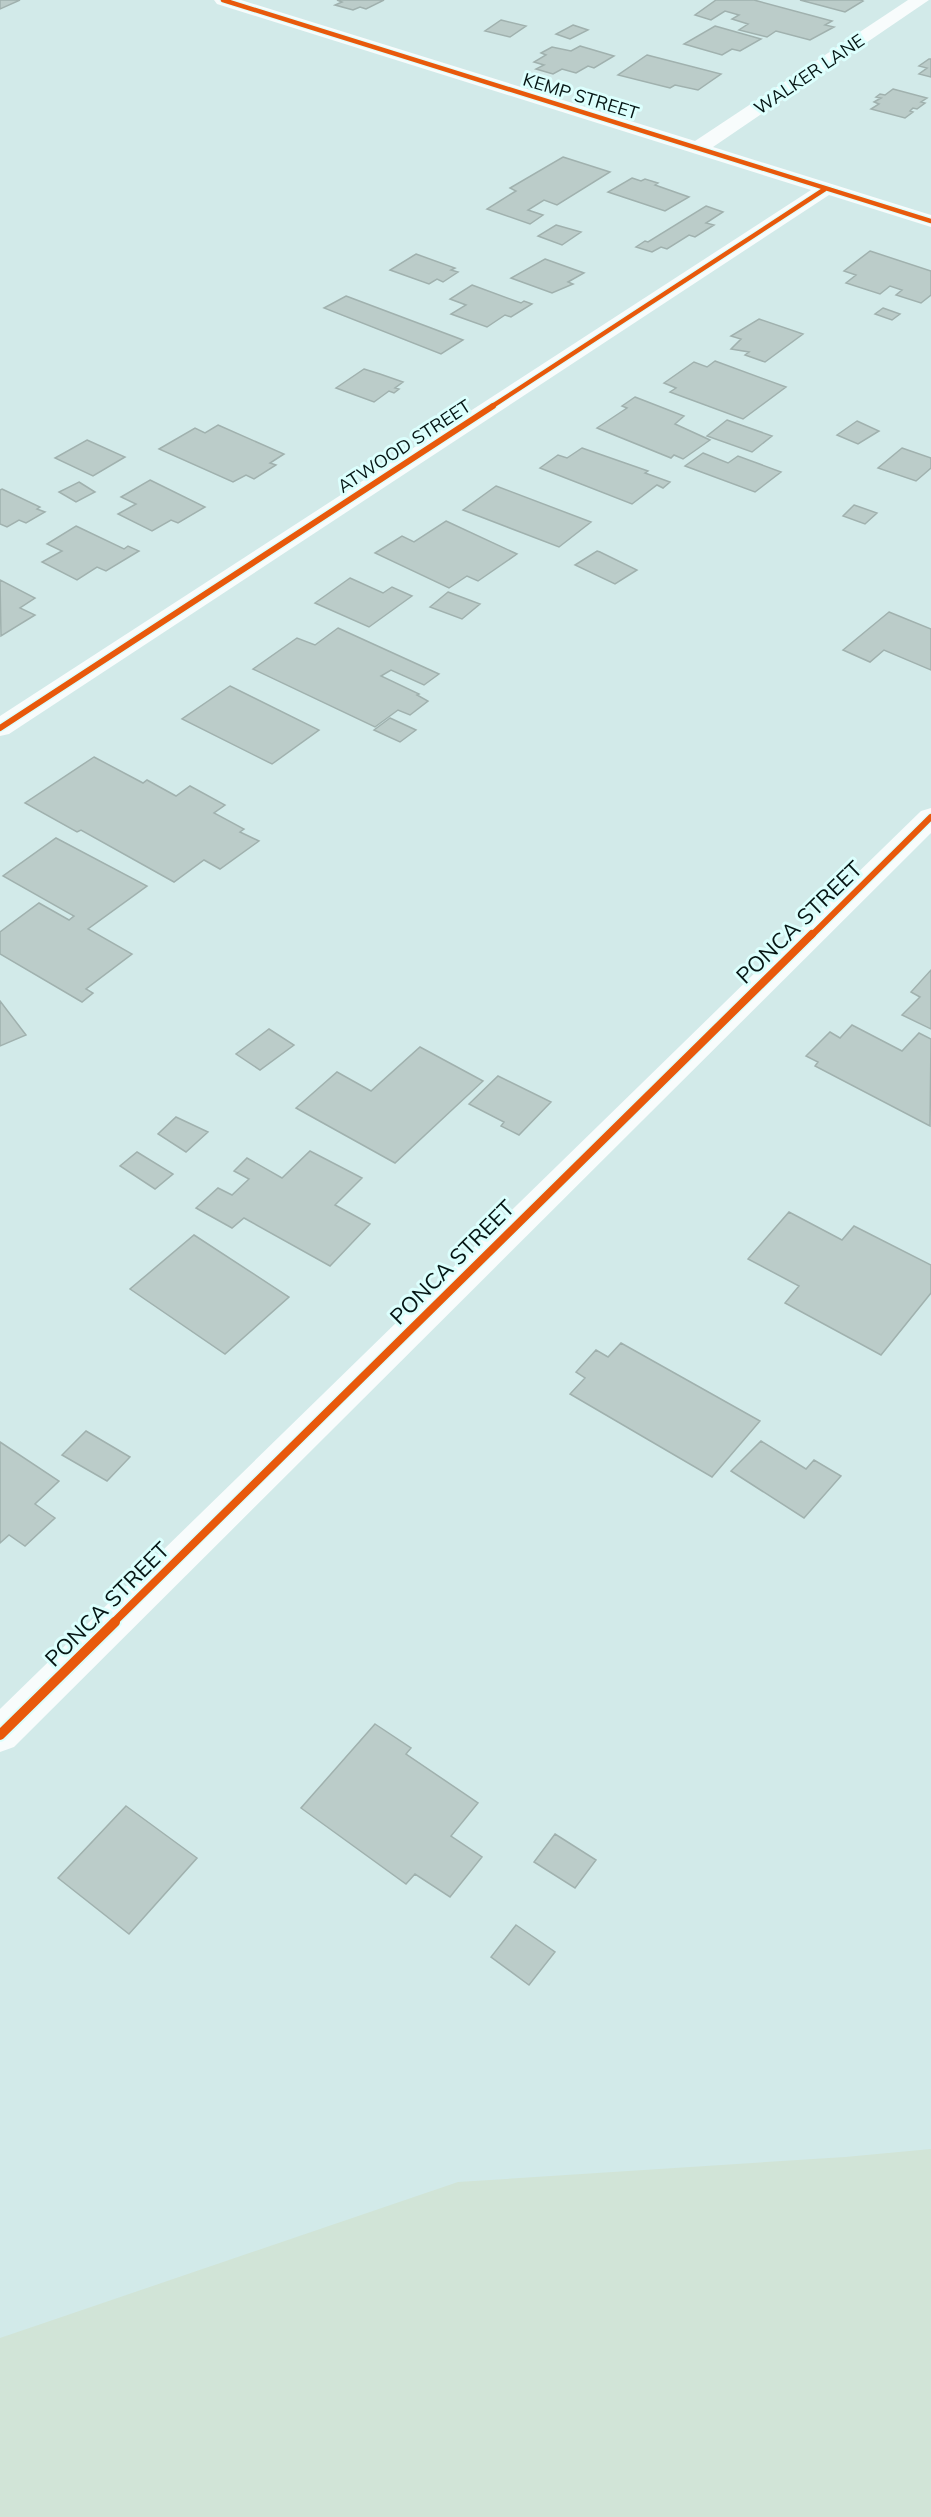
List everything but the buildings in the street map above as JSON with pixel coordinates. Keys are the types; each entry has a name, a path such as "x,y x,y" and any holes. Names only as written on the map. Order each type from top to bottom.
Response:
{"street":[{"name":"KEMP STREET","path":"223,0 931,221"},
{"name":"WALKER LANE","path":"698,148 920,0"},
{"name":"ATWOOD STREET","path":"0,728 825,189"},
{"name":"PONCA STREET","path":"0,1736 931,817"}],"green space":[{"path":"931,2149 931,2517 0,2517 0,2338 458,2182 845,2157"}],"cycle path":[{"path":"223,0 931,221"},
{"path":"0,728 825,189"},
{"path":"0,1735 931,817"}]}
